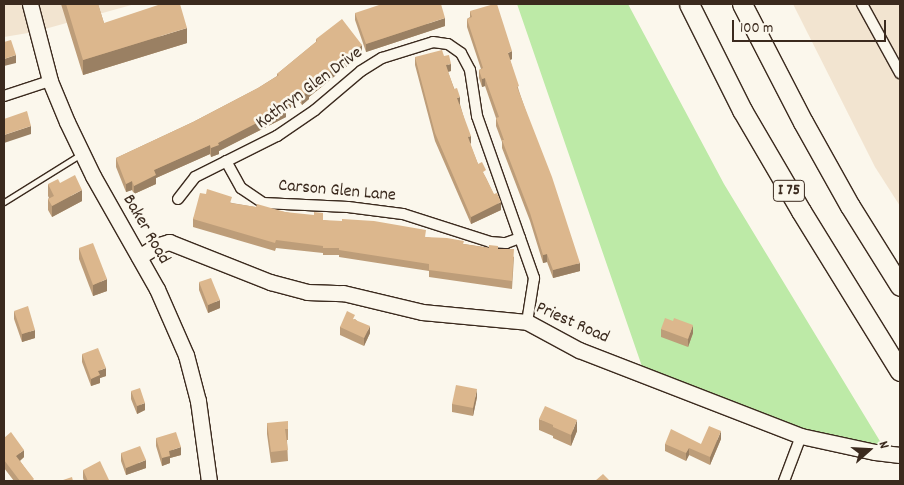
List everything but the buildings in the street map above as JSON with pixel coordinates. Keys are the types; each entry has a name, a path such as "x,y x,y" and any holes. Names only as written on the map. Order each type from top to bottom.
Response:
{"highway":[{"name":"I 75","path":"689,4 747,119 900,371"},
{"name":"I 75","path":"742,4 803,122 850,206 900,286"}],"street":[{"name":"Baker Road","path":"30,4 50,81 82,154 170,315 186,355 198,402 210,481"},
{"path":"862,4 900,73"},
{"name":"Kathryn Glen Drive","path":"178,198 195,177 277,136 382,58 433,42 448,44 461,53 470,70 477,116 534,278 527,322"},
{"path":"4,96 50,81"},
{"name":"Carson Glen Lane","path":"226,162 241,188 263,203 348,207 403,214 490,242 506,242 520,238"},
{"name":"Priest Road","path":"139,257 156,246 169,242 270,282 307,292 344,293 422,312 527,322 579,350 801,436 874,452 900,455"},
{"path":"784,481 801,436"}],"lane":[{"path":"4,202 82,154"}],"shaded area":[{"path":"4,4 135,4 34,32 4,37"},
{"path":"793,4 900,4 900,206 875,167"}],"green space":[{"path":"517,4 628,4 724,184 892,461 647,381"}]}
